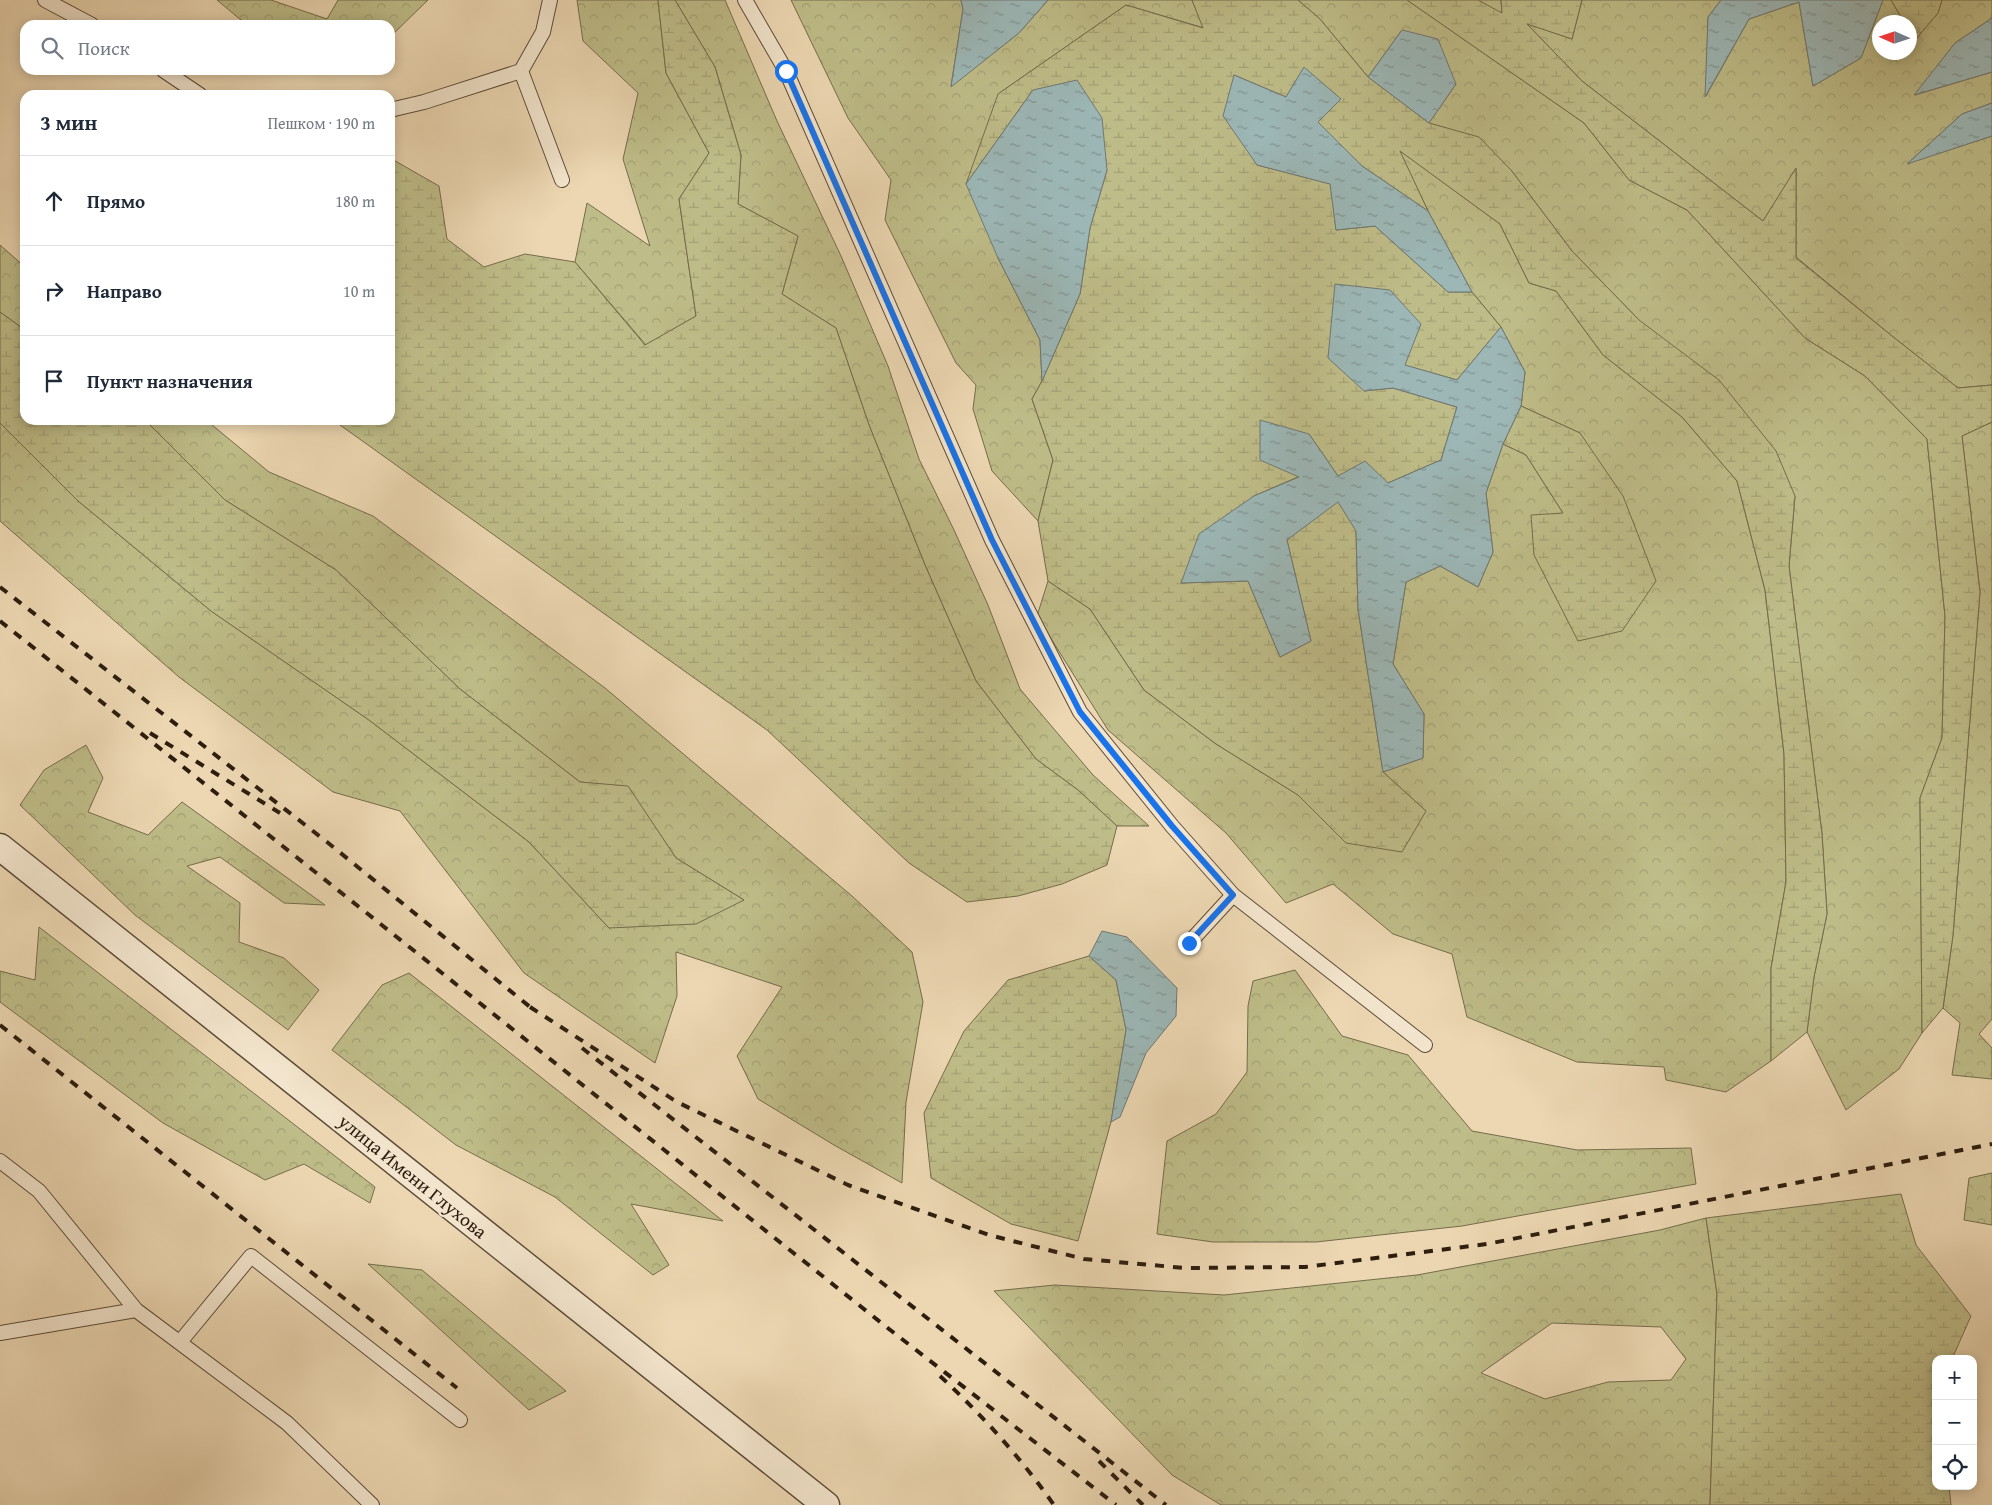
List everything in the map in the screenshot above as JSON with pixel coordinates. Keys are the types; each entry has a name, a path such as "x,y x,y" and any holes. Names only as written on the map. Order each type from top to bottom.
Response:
{"street":[{"name":"улица Имени Глухова","path":"0,847 826,1505"}],"lane":[{"path":"45,0 83,20"},
{"path":"395,109 424,102 521,71 543,32 550,0"},
{"path":"745,0 786,71 992,540 1080,712 1172,826 1233,895 1425,1045"},
{"path":"521,71 562,180"},
{"path":"170,75 192,90"},
{"path":"1189,943 1233,895"},
{"path":"0,1162 39,1191 136,1310 287,1424 372,1505"},
{"path":"180,1342 251,1256 460,1420"},
{"path":"0,1333 136,1310"}],"green space":[{"path":"217,0 271,0 327,19 338,0 428,0 395,32 395,20 241,20"},
{"path":"577,0 658,0 666,73 709,153 679,199 696,316 646,345 575,262 587,203 650,246 623,159 638,93 583,41"},
{"path":"658,0 675,0 715,67 741,155 738,204 798,236 782,294 836,328 869,425 925,565 976,681 1036,759 1078,790 1117,826 1107,865 1062,884 1018,896 967,902 909,863 767,730 340,425 395,425 395,161 439,186 447,239 484,267 525,254 575,262 645,345 696,316 679,199 709,153 666,73"},
{"path":"675,0 725,0 777,121 841,256 888,366 919,459 988,605 1020,689 1093,775 1149,826 1117,826 1078,790 1036,759 976,681 925,565 869,425 836,328 782,294 798,236 738,204 741,155 715,67"},
{"path":"791,0 961,0 963,9 951,86 1019,33 1048,0 1192,0 1204,28 1126,5 998,94 998,258 1040,340 1042,381 1032,399 1053,460 1038,521 992,471 973,409 976,385 956,363 885,220 891,180 848,118"},
{"path":"1192,0 1298,0 1320,19 1368,77 1429,123 1479,137 1511,170 1572,251 1639,320 1719,380 1776,451 1795,496 1789,566 1822,834 1827,914 1814,977 1807,1032 1771,1061 1771,968 1786,882 1784,754 1765,590 1737,481 1682,417 1603,355 1556,291 1529,283 1500,224 1400,151 1428,211 1362,166 1317,122 1304,68 1286,97 1234,75 1257,165 1331,184 1336,230 1375,226 1448,292 1472,292 1501,327 1457,380 1404,365 1364,391 1393,388 1457,407 1441,460 1388,483 1338,476 1309,434 1300,476 1254,496 1181,583 1248,581 1280,657 1311,641 1287,540 1338,501 1356,530 1358,609 1383,772 1426,811 1402,852 1346,843 1298,795 1216,744 1144,690 1090,609 1048,581 1038,521 1053,460 1032,399 1042,381 1080,294 1090,228 1107,170 1033,90 966,184 998,94 1126,5 1203,28"},
{"path":"1298,0 1407,0 1584,123 1629,180 1687,210 1805,338 1865,376 1927,439 1945,616 1942,738 1920,798 1922,1033 1899,1069 1846,1110 1807,1032 1814,977 1827,914 1822,834 1789,566 1795,496 1639,320 1572,251 1511,170 1479,138 1429,123 1456,84 1402,30 1368,77 1320,19"},
{"path":"1407,0 1478,0 1502,13 1501,0 1582,0 1572,39 1527,24 1582,81 1763,221 1796,168 1796,258 1958,388 1992,385 1992,422 1962,436 1980,592 1953,935 1943,1008 1922,1033 1920,798 1942,738 1945,616 1927,439 1865,376 1805,338 1687,210 1629,180 1584,123"},
{"path":"1478,0 1501,0 1502,14"},
{"path":"1582,0 1721,0 1708,17 1706,96 1749,19 1799,2 1813,86 1861,58 1872,29 1872,60 1917,60 1917,38 1938,13 1942,0 1992,0 1992,18 1955,43 1915,95 1992,72 1992,103 1962,114 1908,163 1992,136 1992,385 1958,388 1796,257 1796,169 1763,221 1582,81 1526,23 1572,39"},
{"path":"1883,0 1891,0 1900,15 1877,15"},
{"path":"1891,0 1942,0 1938,13 1917,38 1917,15 1900,15"},
{"path":"1399,150 1500,224 1529,283 1556,291 1603,355 1682,417 1737,481 1765,590 1784,754 1786,882 1771,968 1771,1061 1726,1092 1666,1080 1664,1067 1577,1062 1467,1017 1452,954 1393,934 1333,884 1286,903 1226,833 1108,730 1037,616 1048,581 1090,609 1144,690 1216,744 1298,795 1346,843 1426,811 1383,772 1423,758 1424,714 1393,664 1406,582 1440,566 1478,587 1493,552 1486,493 1503,444 1526,455 1563,513 1578,641 1580,433 1521,406 1525,372 1501,327 1472,292 1428,211"},
{"path":"0,245 20,263 20,326 0,312"},
{"path":"0,312 20,326 20,425 150,425 225,500 336,570 460,689 580,782 628,786 676,858 744,900 696,924 609,928 529,842 369,720 211,611 77,500 0,423"},
{"path":"1521,406 1580,433 1623,496 1656,581 1622,631 1578,641 1534,555 1531,515 1563,513 1526,455 1503,444"},
{"path":"1992,422 1992,1019 1979,1034 1992,1048 1992,1079 1952,1075 1960,1023 1943,1008 1953,935 1980,592 1962,436"},
{"path":"0,423 77,500 211,611 369,720 529,842 609,928 744,900 676,858 628,787 580,782 460,689 336,570 225,500 150,425 212,425 269,472 373,516 605,688 852,896 912,952 923,1002 906,1102 902,1183 758,1099 737,1056 782,987 676,952 677,996 655,1063 524,973 400,811 333,792 179,677 0,521"},
{"path":"86,745 103,778 88,812 148,835 182,802 325,905 284,903 220,857 187,866 240,903 239,942 284,958 319,990 288,1030 135,915 20,805 44,770"},
{"path":"39,927 375,1187 370,1203 304,1164 265,1180 163,1123 0,1002 0,971 35,980"},
{"path":"1089,956 1116,980 1126,1030 1111,1122 1078,1241 1011,1224 931,1178 924,1113 964,1031 1008,980"},
{"path":"1295,970 1342,1036 1408,1055 1472,1131 1577,1150 1691,1148 1696,1184 1462,1226 1316,1242 1213,1242 1157,1234 1167,1141 1216,1114 1247,1072 1248,1006 1253,981"},
{"path":"409,973 723,1221 631,1204 669,1265 653,1275 555,1197 456,1145 332,1050 382,985"},
{"path":"1992,1173 1992,1225 1964,1220 1969,1178"},
{"path":"1901,1194 1916,1245 1971,1316 1954,1355 1932,1355 1932,1490 1949,1490 1951,1505 1710,1505 1717,1294 1706,1218"},
{"path":"1706,1218 1717,1294 1710,1505 1221,1505 1172,1475 994,1291 1055,1285 1224,1295 1417,1275 1660,1230","holes":["1552,1323 1661,1327 1686,1359 1671,1380 1608,1382 1545,1399 1481,1373"]},
{"path":"368,1264 422,1270 566,1391 529,1410"}],"water":[{"path":"961,0 1048,0 1019,33 951,87 963,9"},
{"path":"1721,0 1883,0 1877,15 1872,15 1872,29 1861,58 1813,86 1799,2 1749,19 1705,97 1708,17"},
{"path":"1992,18 1992,72 1914,95 1955,43"},
{"path":"1402,30 1438,39 1456,84 1429,123 1368,77"},
{"path":"1304,67 1341,99 1318,122 1362,166 1428,211 1472,292 1448,292 1375,226 1336,230 1330,184 1257,165 1223,116 1234,75 1286,97"},
{"path":"1077,80 1102,118 1107,170 1090,228 1080,294 1042,381 1040,340 998,258 966,184 1033,90"},
{"path":"1992,103 1992,136 1907,164 1962,114"},
{"path":"1335,284 1390,290 1421,324 1405,365 1457,380 1501,327 1525,372 1521,406 1503,444 1486,493 1493,552 1478,587 1440,566 1406,582 1393,664 1424,714 1423,758 1383,772 1358,609 1356,531 1338,502 1287,540 1311,641 1280,657 1248,581 1181,583 1199,534 1254,496 1299,477 1260,460 1260,420 1309,434 1338,476 1365,461 1388,483 1441,460 1457,407 1393,388 1364,391 1328,358"},
{"path":"1102,931 1127,937 1177,988 1176,1016 1146,1053 1120,1117 1111,1122 1126,1030 1116,980 1089,956"}],"railway":[{"path":"0,587 327,842 535,1011"},
{"path":"0,621 889,1329 1116,1505"},
{"path":"150,733 280,813"},
{"path":"530,1007 677,1102 848,1185 989,1235 1084,1259 1185,1268 1305,1267 1487,1244 1992,1144"},
{"path":"0,1025 457,1388"},
{"path":"582,1048 1166,1505"},
{"path":"940,1376 1000,1438 1028,1470 1054,1505"},
{"path":"1099,1461 1143,1505"}],"route":[{"path":"786,71 992,540 1080,712 1172,826 1233,895 1189,943"}]}
